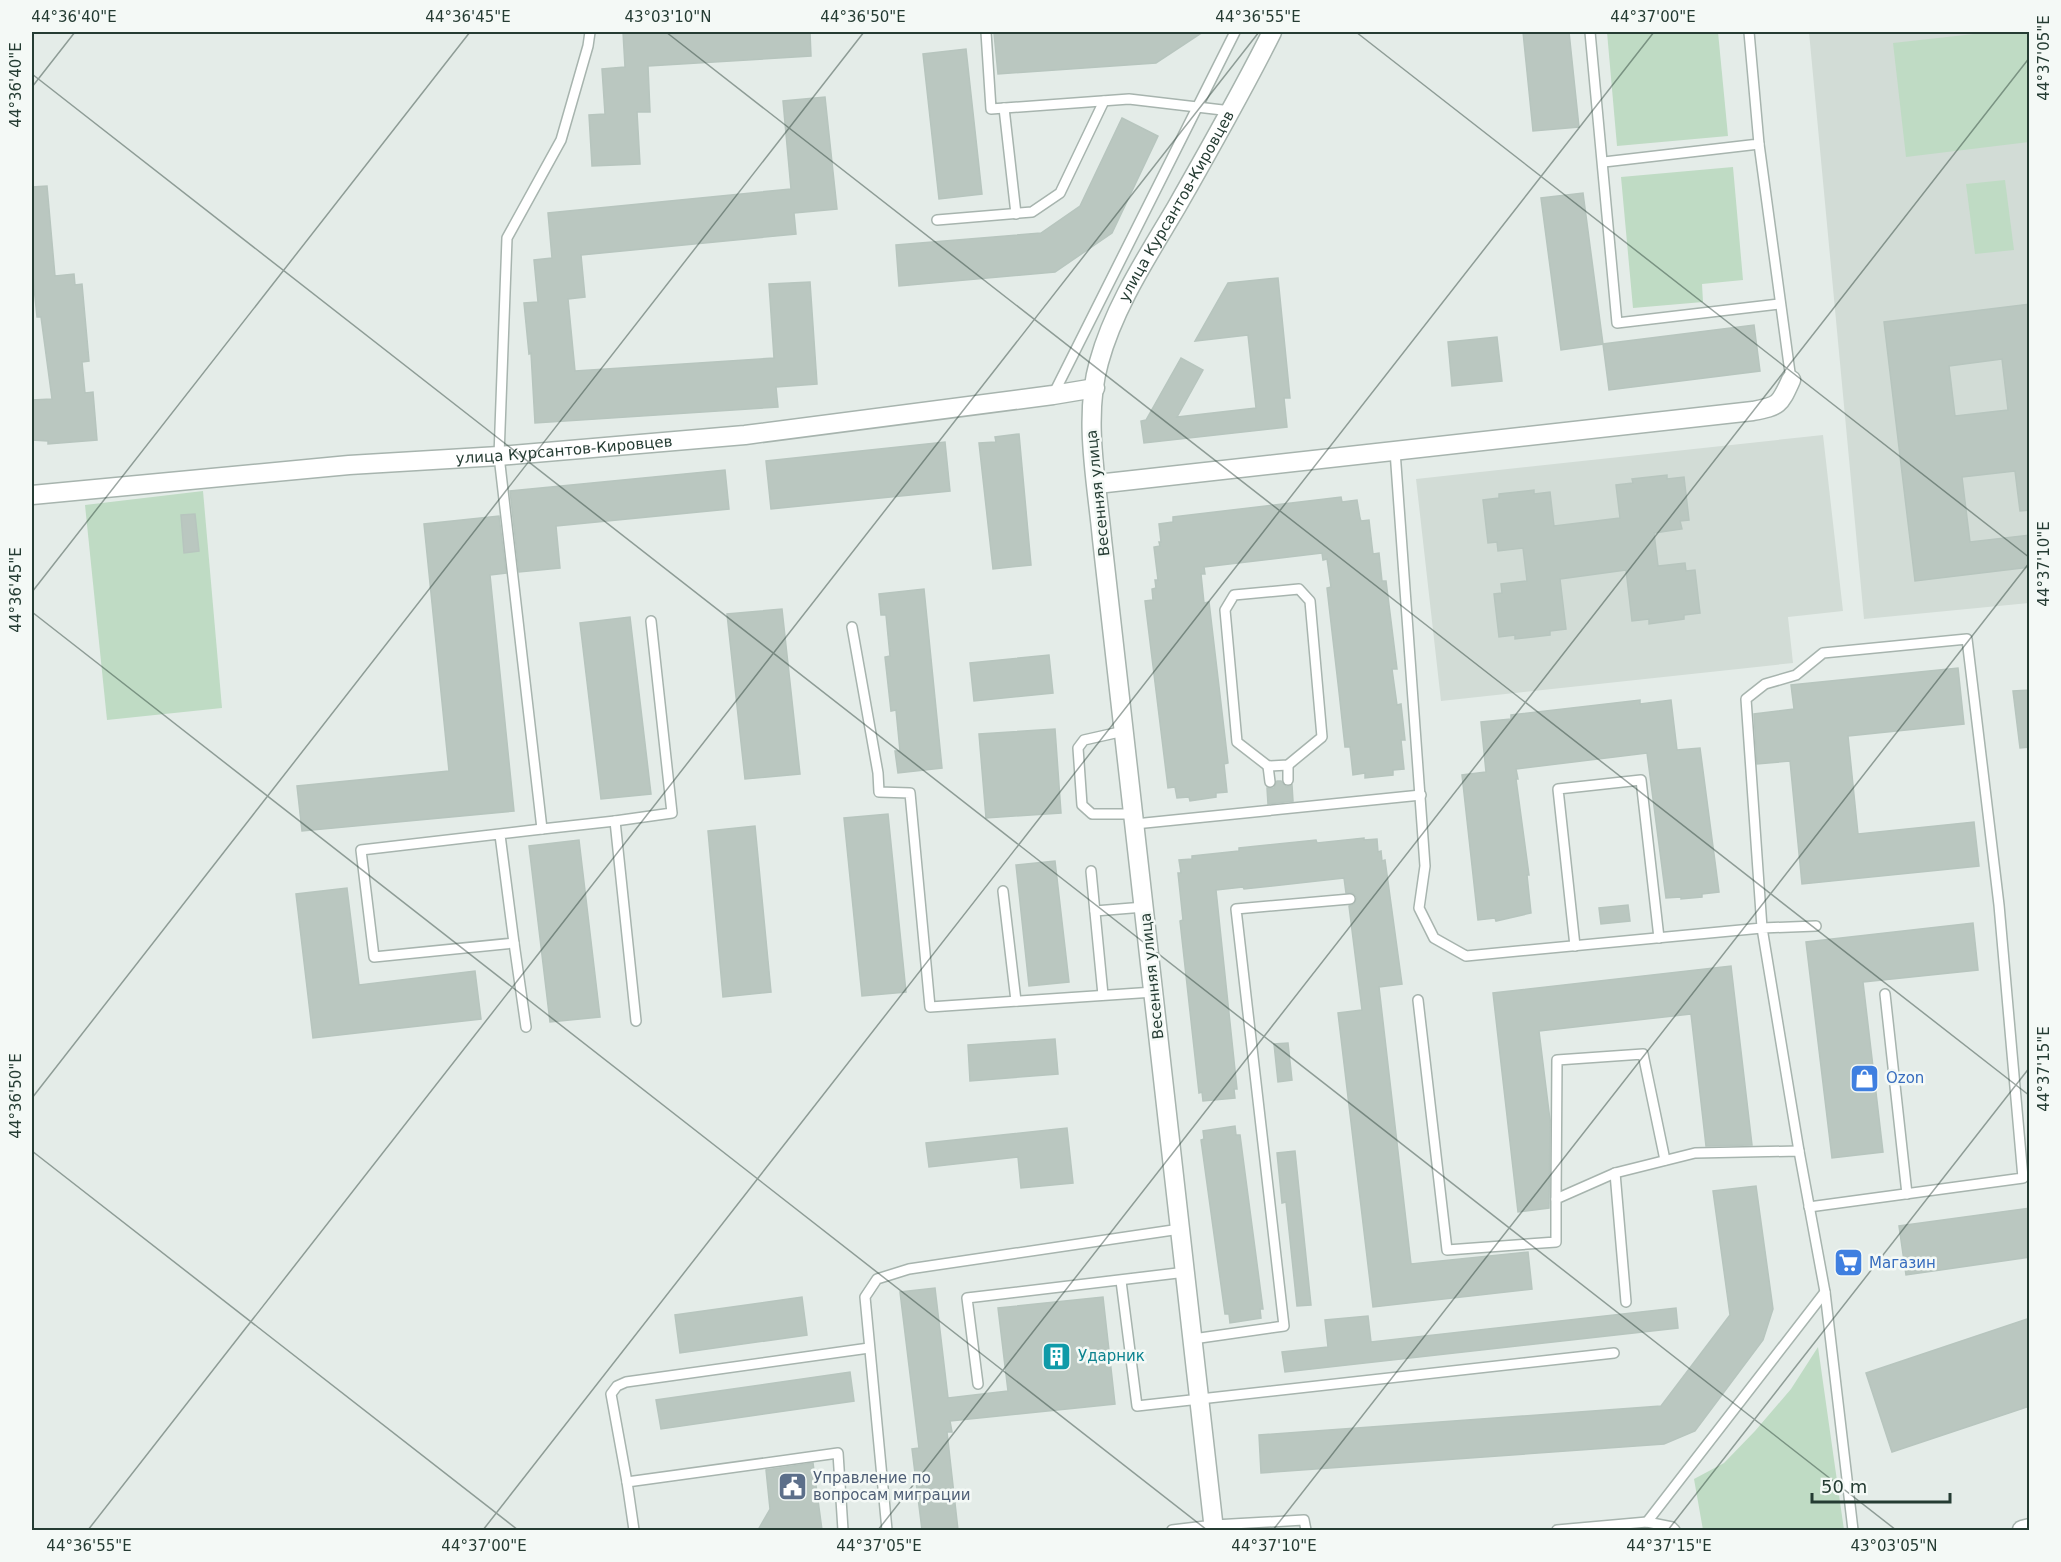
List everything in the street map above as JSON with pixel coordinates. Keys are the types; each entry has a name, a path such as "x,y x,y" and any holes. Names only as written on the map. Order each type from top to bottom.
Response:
{"street":[{"name":"улица Курсантов-Кировцев","path":"1090,420 1098,364 1116,316 1232,112 1272,32"},
{"path":"1097,483 1753,411 1773,407 1782,400 1791,380"},
{"name":"улица Курсантов-Кировцев","path":"32,495 349,465 499,456 745,435 1053,395 1095,387"},
{"name":"Весенняя улица","path":"1090,420 1214,1528"},
{"path":"2022,1530 2030,1528"}],"lane":[{"path":"542,829 499,456 507,238 561,140 590,32"},
{"path":"986,32 991,109 1130,99 1232,112"},
{"path":"1053,395 1235,32"},
{"path":"1590,32 1604,162 1617,323 1779,304"},
{"path":"1749,32 1759,144 1791,380"},
{"path":"938,220 1032,212 1060,193 1104,101"},
{"path":"1004,108 1016,214"},
{"path":"1604,162 1759,144"},
{"path":"1395,450 1425,866 1419,908 1434,938 1466,956 1762,928 1816,926"},
{"path":"1299,589 1310,601 1322,737 1288,765 1268,766 1237,742 1225,610 1234,595 1299,589"},
{"path":"514,943 374,957 361,850 672,813 651,621"},
{"path":"852,627 876,762 879,792 910,793 930,1007 1154,992"},
{"path":"1809,1207 2023,1178 1999,905 1967,639 1823,653 1796,675 1765,684 1746,699 1762,928 1799,1151 1809,1207 1825,1292 1853,1530"},
{"path":"1124,731 1084,740 1078,748 1082,805 1092,814 1134,819 1420,795"},
{"path":"1288,765 1288,780"},
{"path":"1268,766 1270,782"},
{"path":"1575,946 1558,789 1641,780 1659,938"},
{"path":"615,821 636,1021"},
{"path":"500,835 526,1027"},
{"path":"1091,871 1103,995"},
{"path":"1003,891 1016,1001"},
{"path":"1193,1339 1284,1326 1236,909 1350,899"},
{"path":"1095,911 1144,908"},
{"path":"1885,994 1907,1194"},
{"path":"1418,1000 1447,1250 1556,1242 1557,1060 1643,1054 1665,1160"},
{"path":"1556,1198 1615,1173 1695,1153 1799,1151"},
{"path":"1615,1173 1626,1302"},
{"path":"887,1530 865,1297 877,1279 909,1269 1180,1229"},
{"path":"978,1384 967,1298 1185,1272"},
{"path":"1121,1281 1137,1406 1614,1353"},
{"path":"1647,1522 1825,1292"},
{"path":"634,1530 611,1395 616,1386 626,1382 869,1348"},
{"path":"627,1482 838,1453 843,1530"},
{"path":"1172,1530 1305,1520 1306,1530"},
{"path":"1557,1530 1647,1522 1672,1527 1675,1530"}],"shaded area":[{"path":"1809,32 2029,32 2029,603 1864,619"},
{"path":"1823,435 1843,611 1788,617 1793,663 1441,701 1416,479"}],"green space":[{"path":"1607,32 1718,32 1728,136 1617,146"},
{"path":"1992,32 2029,32 2029,142 1906,157 1893,43"},
{"path":"1733,167 1743,280 1702,284 1703,302 1633,308 1621,177"},
{"path":"2005,180 2014,250 1975,254 1966,184"},
{"path":"203,491 222,708 107,720 85,505"},
{"path":"1818,1347 1844,1530 1703,1530 1694,1479 1724,1463 1755,1431 1791,1389"}],"building":[{"path":"623,32 810,32 811,56 648,66 650,112 637,112 640,164 592,166 589,115 605,114 602,69 625,67"},
{"path":"1203,32 1156,63 998,74 994,33"},
{"path":"1523,32 1569,32 1579,127 1533,131"},
{"path":"966,49 982,194 939,199 923,54"},
{"path":"825,97 837,209 794,213 796,234 581,255 585,297 568,299 575,371 774,358 769,284 810,282 817,384 776,387 778,407 535,423 531,353 529,354 524,303 538,302 534,260 552,258 548,213 791,189 783,101"},
{"path":"1122,118 1158,136 1112,233 1055,272 899,286 896,245 1041,233 1080,206"},
{"path":"47,186 55,276 74,274 75,285 82,284 89,361 82,362 85,393 93,392 97,440 48,444 48,441 32,440 32,400 52,399 41,317 37,317 32,277 32,187"},
{"path":"1583,193 1603,344 1561,350 1541,198"},
{"path":"1278,278 1290,398 1284,398 1287,427 1144,443 1141,421 1146,420 1181,358 1203,370 1177,417 1256,408 1248,335 1195,341 1228,283"},
{"path":"2030,304 2030,510 2020,511 2015,471 1962,477 1970,542 2030,535 2030,567 1915,581 1884,322","holes":["2002,359 2008,410 1955,416 1949,366"]},
{"path":"1754,325 1760,371 1609,390 1603,344"},
{"path":"1497,337 1502,381 1452,386 1448,342"},
{"path":"1019,434 1031,565 993,569 979,443 996,442 995,437"},
{"path":"945,442 950,491 771,509 766,461"},
{"path":"725,470 729,509 556,526 560,568 519,572 510,491"},
{"path":"1667,475 1667,479 1684,477 1689,520 1680,521 1682,529 1654,533 1658,566 1685,563 1686,571 1695,570 1700,613 1684,615 1684,619 1649,624 1649,619 1632,621 1626,570 1560,579 1566,629 1550,631 1550,635 1515,639 1515,635 1499,637 1494,594 1502,593 1501,584 1527,581 1523,548 1498,551 1497,542 1488,543 1483,500 1499,498 1499,494 1534,490 1534,494 1550,492 1554,526 1620,518 1616,485 1633,483 1632,479"},
{"path":"1341,497 1342,502 1357,500 1361,521 1369,520 1373,554 1379,553 1382,581 1386,581 1397,669 1392,669 1397,705 1401,704 1405,740 1401,740 1404,769 1393,770 1393,775 1365,778 1365,773 1353,775 1350,747 1345,747 1327,588 1331,587 1327,559 1323,560 1322,553 1204,567 1205,574 1201,574 1204,603 1209,602 1228,763 1224,764 1227,792 1216,793 1216,797 1190,801 1189,797 1177,798 1175,787 1168,788 1145,601 1153,600 1152,589 1156,588 1155,580 1158,580 1154,547 1160,546 1159,542 1161,542 1159,524 1173,522 1173,517"},
{"path":"195,514 199,551 184,553 181,515"},
{"path":"499,516 506,573 490,575 514,811 302,831 297,786 449,771 424,524"},
{"path":"924,589 942,768 898,773 895,751 900,751 896,710 891,711 885,657 890,656 886,615 881,615 879,594"},
{"path":"782,609 800,774 745,779 727,614"},
{"path":"630,617 651,794 601,799 580,623"},
{"path":"1049,655 1053,693 974,701 970,663"},
{"path":"1958,668 1964,724 1848,736 1858,834 1974,822 1979,866 1802,884 1790,761 1757,764 1754,714 1794,709 1791,685"},
{"path":"2030,690 2030,747 2020,748 2013,691"},
{"path":"1640,700 1640,704 1671,700 1677,750 1700,748 1719,892 1702,894 1702,897 1666,898 1647,753 1516,769 1529,875 1527,875 1531,913 1496,921 1495,918 1478,920 1462,775 1486,772 1481,722 1511,719 1511,715"},
{"path":"1055,729 1061,813 986,818 979,734"},
{"path":"1277,781 1281,781 1287,787 1292,785 1293,801 1268,804 1267,788 1274,788"},
{"path":"888,814 906,992 862,996 844,818"},
{"path":"755,826 771,992 723,997 708,831"},
{"path":"1364,838 1364,840 1377,839 1378,852 1381,851 1382,861 1385,860 1402,984 1379,987 1411,1264 1528,1252 1532,1289 1373,1307 1338,1013 1362,1010 1349,906 1354,904 1357,898 1353,893 1346,893 1344,878 1216,890 1237,1089 1234,1089 1235,1098 1203,1101 1202,1092 1199,1093 1180,921 1183,920 1178,873 1181,873 1179,860 1192,859 1192,856 1239,851 1239,848 1316,840 1317,843"},
{"path":"579,840 600,1017 550,1022 529,846"},
{"path":"1055,861 1069,982 1029,986 1016,865"},
{"path":"347,888 359,985 475,971 481,1019 313,1038 296,894"},
{"path":"1628,905 1630,921 1601,924 1599,908"},
{"path":"1973,923 1978,970 1863,982 1883,1152 1832,1158 1806,942"},
{"path":"1731,966 1752,1145 1706,1146 1691,1014 1539,1031 1550,1120 1549,1208 1518,1212 1493,993"},
{"path":"1055,1039 1058,1074 970,1081 968,1045"},
{"path":"1288,1043 1292,1080 1278,1082 1274,1044"},
{"path":"1235,1126 1236,1135 1240,1135 1263,1309 1260,1309 1261,1318 1230,1323 1229,1314 1225,1314 1201,1140 1204,1139 1203,1131"},
{"path":"1067,1128 1073,1183 1021,1188 1018,1157 929,1167 926,1143"},
{"path":"1295,1151 1311,1305 1297,1306 1286,1202 1282,1203 1277,1153"},
{"path":"1756,1186 1773,1309 1763,1340 1695,1431 1664,1444 1261,1473 1259,1435 1661,1406 1730,1315 1713,1191"},
{"path":"2030,1208 2030,1257 1906,1275 1899,1226"},
{"path":"935,1288 948,1398 1008,1391 998,1308 1103,1297 1115,1404 950,1421 952,1432 947,1432 958,1530 922,1530 912,1449 919,1448 900,1292"},
{"path":"802,1297 807,1335 680,1353 675,1315"},
{"path":"1676,1308 1678,1328 1285,1372 1282,1352 1328,1347 1325,1320 1368,1316 1371,1342"},
{"path":"2030,1318 2030,1406 1892,1452 1866,1373"},
{"path":"850,1372 854,1401 661,1429 656,1400"},
{"name":"Управление по вопросам миграции","path":"813,1463 822,1530 758,1530 770,1509 766,1470"}],"place":[{"name":"Ozon","path":"1865,1078"},
{"name":"Магазин","path":"1848,1263"},
{"name":"Ударник","path":"1057,1356"},
{"name":"Управление по вопросам миграции","path":"792,1487"}]}
